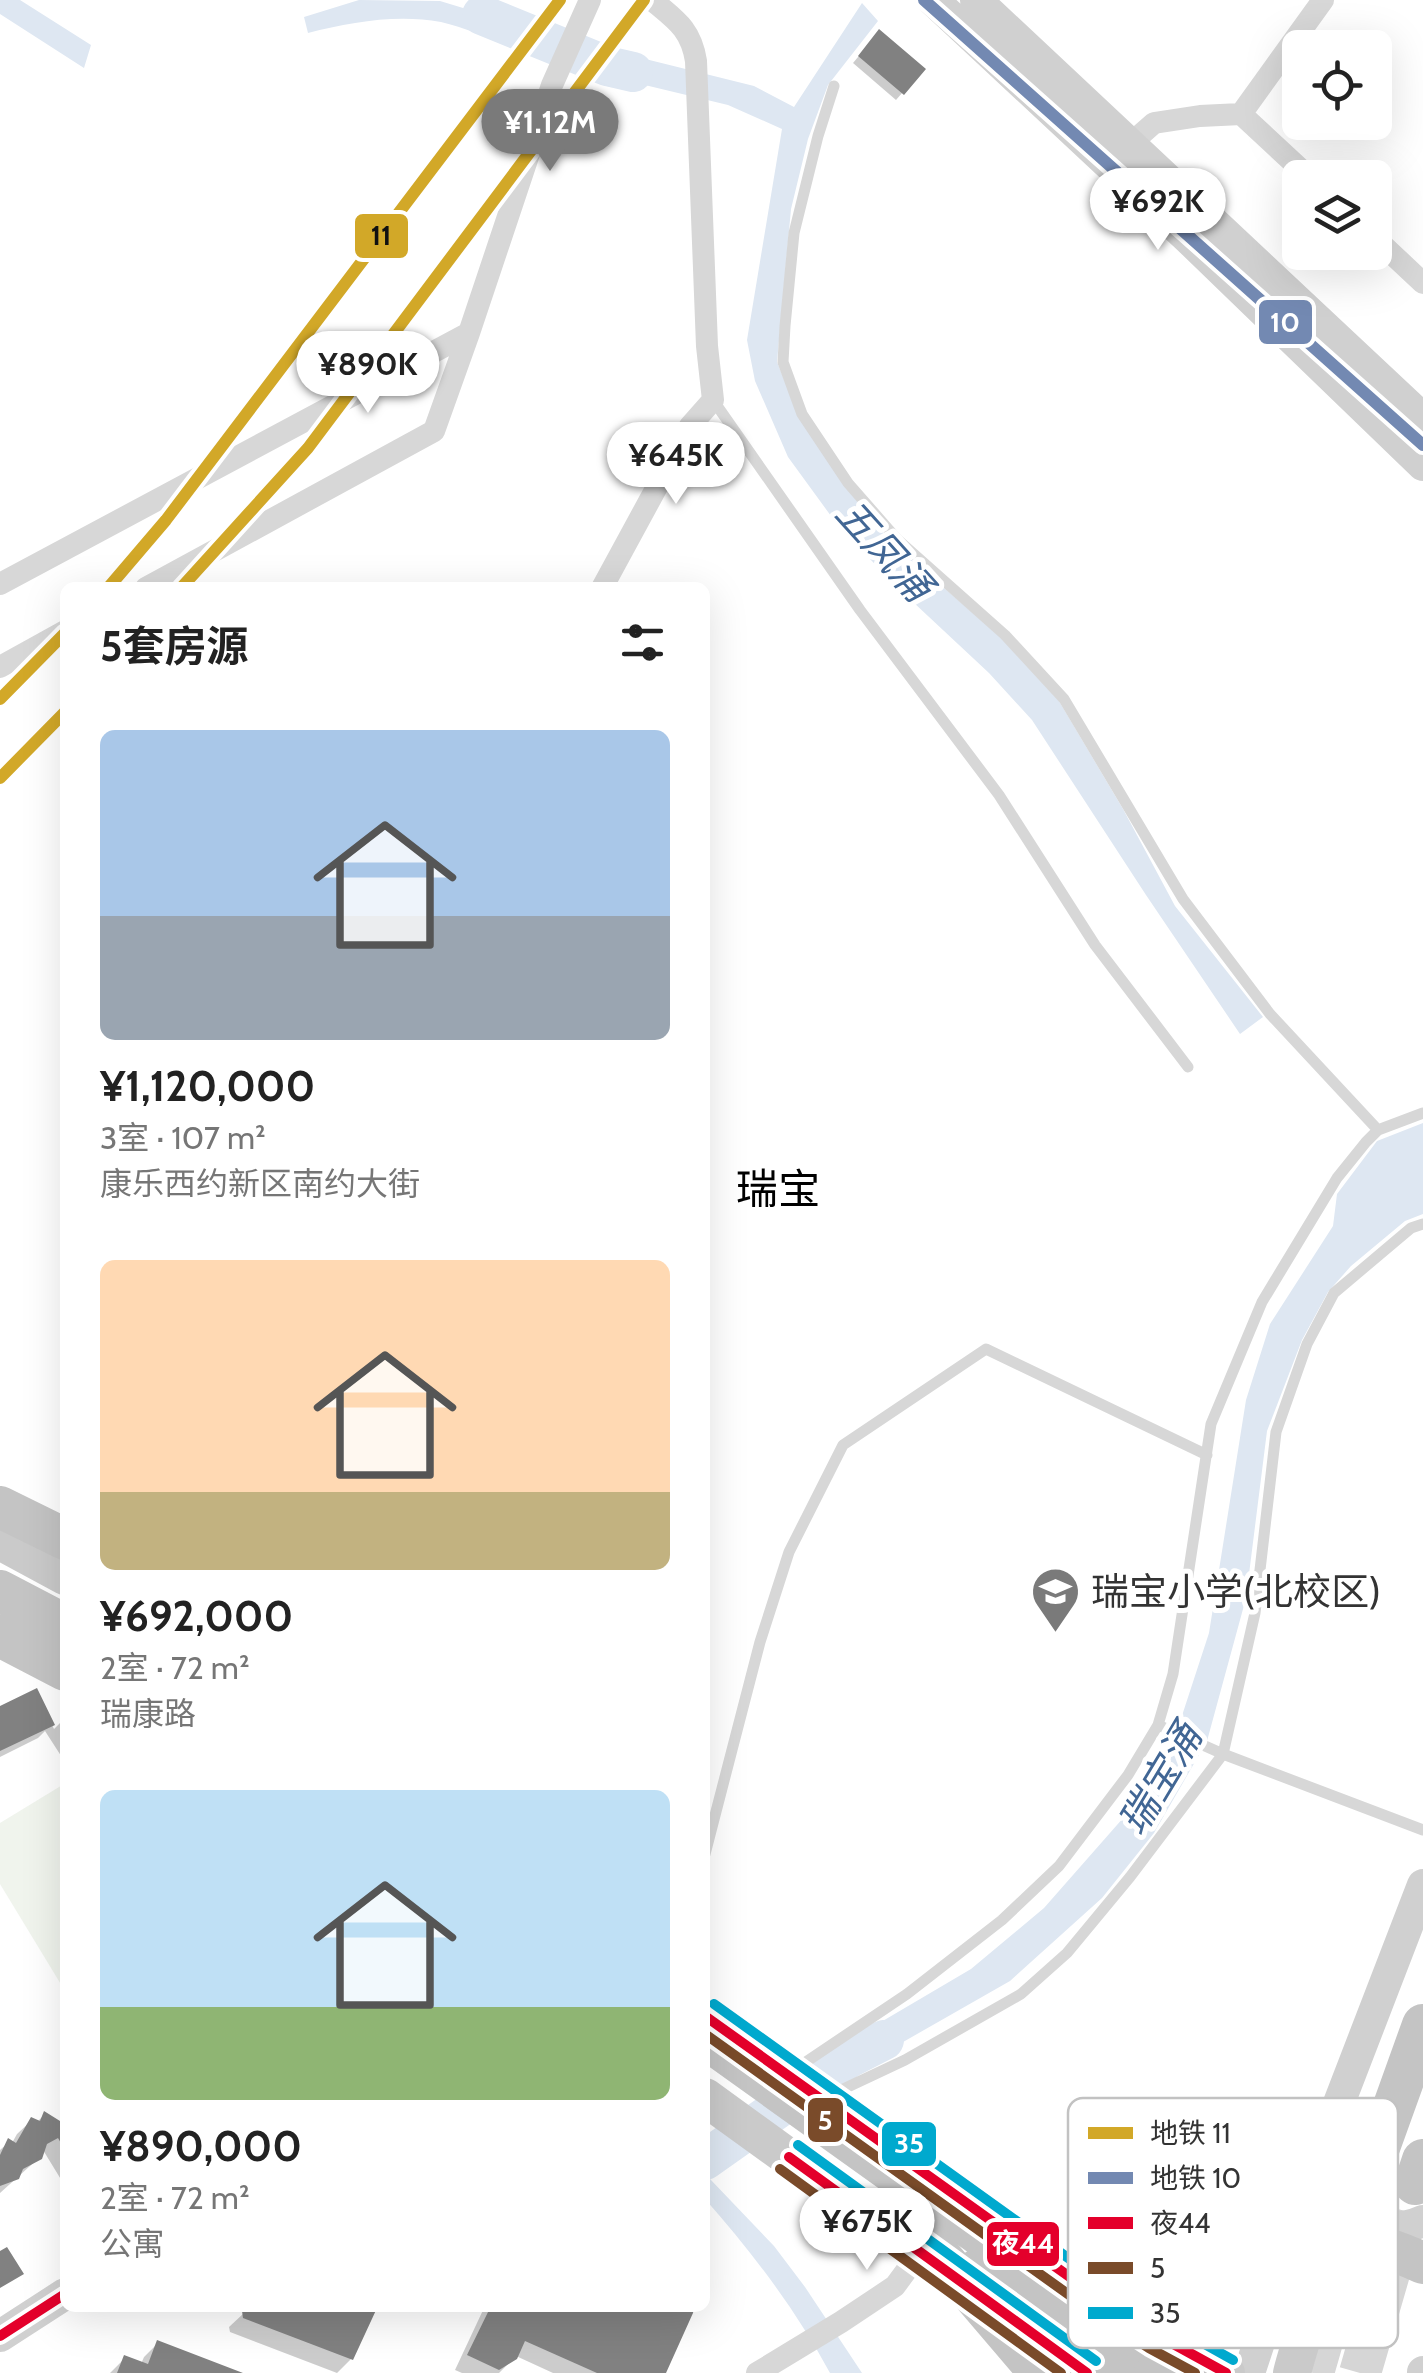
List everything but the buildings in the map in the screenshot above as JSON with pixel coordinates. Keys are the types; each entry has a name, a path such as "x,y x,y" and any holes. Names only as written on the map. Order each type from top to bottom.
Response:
{"highway":[{"path":"0,1507 60,1537"},
{"path":"0,1559 60,1589"},
{"path":"0,1591 60,1623"},
{"path":"0,1636 60,1667"},
{"path":"1397,2098 1423,2025"},
{"path":"710,2042 1068,2298"},
{"path":"710,2077 916,2238 1068,2334"},
{"path":"916,2238 1040,2373"},
{"path":"1398,2253 1423,2263"},
{"path":"1089,2348 1126,2373"},
{"path":"1109,2373 1122,2348"},
{"path":"1144,2348 1186,2373"}],"main road":[{"path":"933,0 1119,154 1423,418"},
{"path":"976,0 1119,154 1188,238 1423,465"},
{"path":"0,1541 60,1573"},
{"path":"0,1611 60,1641"},
{"path":"1340,2098 1423,1886"},
{"path":"710,2020 1066,2275"},
{"path":"710,2100 916,2238 1087,2373"},
{"path":"1398,2229 1406,2229 1420,2188"},
{"path":"0,2336 60,2297"},
{"path":"1180,2348 1226,2373"},
{"path":"1249,2373 1257,2348"},
{"path":"1292,2373 1300,2348"}],"street":[{"path":"157,582 434,431 552,85 590,0"},
{"path":"605,582 690,426 713,400 707,346 696,61 692,40 682,26 652,0"},
{"path":"1241,114 1323,0"},
{"path":"1119,154 1154,124 1241,114 1291,160"},
{"path":"1392,254 1423,282"},
{"path":"0,584 469,333"},
{"path":"0,667 60,634"},
{"path":"757,2373 895,2286 916,2238"}],"lane":[{"path":"834,86 794,232 783,362 802,414 848,483 896,540 1006,635 1064,699 1184,900 1270,1014 1378,1130"},
{"path":"713,400 860,610 999,795 1095,946 1188,1066"},
{"path":"785,2076 907,1994 1002,1920 1059,1866 1128,1774 1158,1724 1173,1674 1212,1424 1262,1302 1337,1178 1378,1130 1423,1114"},
{"path":"820,2100 905,2060 1021,1994 1066,1953 1223,1754 1255,1612 1276,1432 1308,1344 1334,1293 1410,1228 1423,1224"},
{"path":"710,1835 760,1642 789,1552 843,1444 986,1349 1206,1454"},
{"path":"1158,1724 1223,1754 1423,1830"}],"shaded area":[{"path":"60,1786 60,1983 0,1884 0,1823"}],"water":[{"path":"0,0 20,0 91,45 84,68 0,14"},
{"path":"359,0 440,1 536,30 523,52 462,28 424,20 374,20 308,33 304,17"},
{"name":"五凤涌","path":"862,3 878,21 828,85 808,139 791,209 777,362 799,416 844,484 892,543 1002,638 1059,701 1175,906 1263,1017 1240,1034 1032,720 839,527 788,457 755,381 747,340 782,129 728,105 574,68 589,45 754,86 794,107"},
{"path":"1423,1123 1423,1214 1405,1221 1351,1266 1328,1292 1302,1340 1267,1431 1246,1598 1207,1741 1154,1833 1102,1898 1010,1981 847,2074 825,2055 971,1969 1044,1908 1124,1817 1176,1734 1209,1633 1246,1400 1270,1324 1333,1226 1337,1194 1377,1141"},
{"path":"710,2153 722,2161 710,2179"},
{"path":"710,2179 774,2246 862,2373 830,2373 803,2327 710,2205"}],"waterway":[{"path":"482,15 607,66 633,72"},
{"name":"瑞宝涌","path":"710,2156 849,2058 884,2040"}],"tunnel":[{"path":"1398,2242 1415,2184"},
{"path":"1313,2373 1320,2348"},
{"path":"1360,2373 1367,2348"}],"metro line":[{"name":"11","path":"113,582 166,520 560,0"},
{"name":"11","path":"186,582 308,448 644,0"},
{"name":"10","path":"924,0 1423,445"},
{"name":"11","path":"0,699 60,638"},
{"name":"11","path":"0,778 60,717"}],"transit line":[{"name":"35","path":"714,2004 1068,2258"},
{"name":"夜44","path":"710,2020 1068,2276"},
{"name":"5","path":"710,2038 1068,2294"},
{"name":"35","path":"798,2145 1068,2341"},
{"name":"夜44","path":"789,2157 1087,2373"},
{"name":"5","path":"780,2169 1061,2373"},
{"name":"夜44","path":"0,2336 60,2297"},
{"name":"35","path":"1078,2348 1096,2361"},
{"name":"5","path":"1149,2348 1195,2373"},
{"name":"夜44","path":"1181,2348 1226,2373"},
{"name":"35","path":"1212,2348 1233,2360"}],"place":[{"name":"瑞宝小学(北校区)","path":"1056,1634"}],"district":[{"name":"瑞宝","path":"778,1189"}]}
